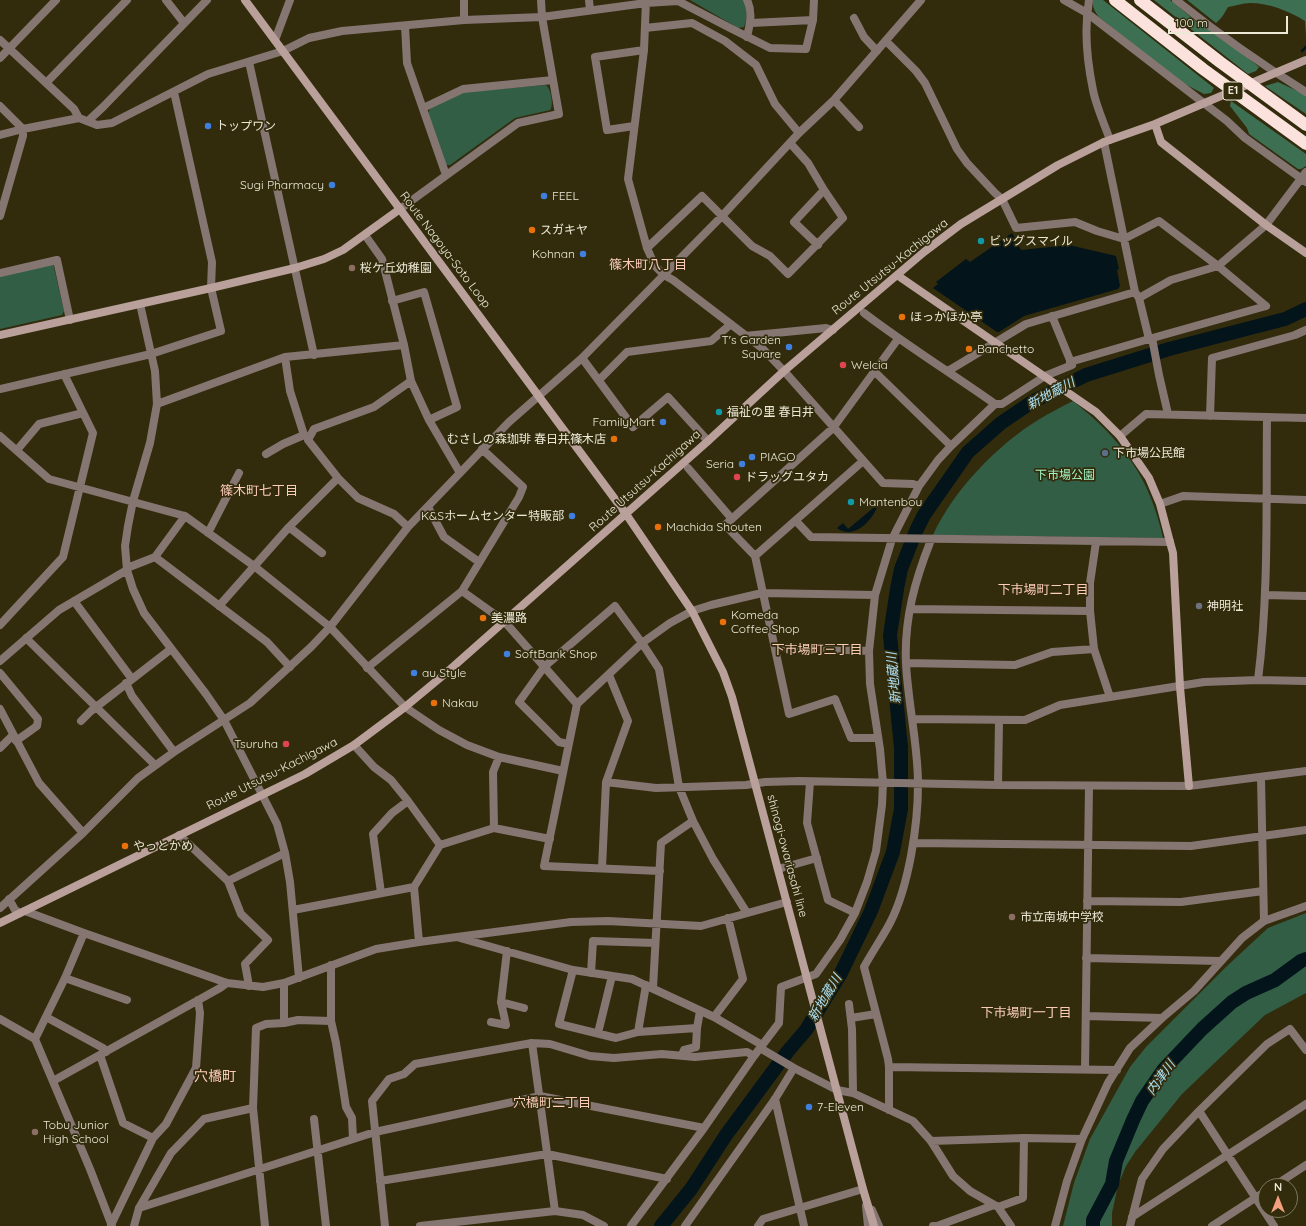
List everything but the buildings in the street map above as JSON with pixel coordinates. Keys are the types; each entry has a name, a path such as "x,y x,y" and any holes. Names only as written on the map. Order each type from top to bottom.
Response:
{"highway":[{"name":"E1","path":"1115,0 1203,69 1306,144"},
{"name":"E1","path":"1140,0 1275,104 1306,125"}],"main road":[{"name":"Route Nagoya-Soto Loop","path":"245,0 626,514"},
{"name":"Route Utsutsu-Kachigawa","path":"0,923 305,774 354,745 405,707 626,514 784,371 924,252 961,224 1058,165 1107,141 1155,124 1306,60"},
{"path":"1155,124 1161,142 1266,225 1306,253"},
{"path":"0,335 296,268 324,259 343,250 400,209"},
{"path":"897,275 1096,412 1120,436 1149,478 1160,504 1173,553 1180,687 1189,786"},
{"name":"shinogi-owariasahi line","path":"626,514 692,611 716,658 730,690 874,1226"}],"street":[{"path":"0,58 56,0"},
{"path":"46,83 127,0"},
{"path":"166,0 184,23"},
{"path":"88,121 207,0"},
{"path":"275,40 290,0"},
{"path":"464,0 464,20"},
{"path":"400,209 518,123 559,114 542,17 541,0"},
{"path":"590,0 590,10"},
{"path":"747,0 750,7 750,23 747,37"},
{"path":"0,135 79,118 97,125 112,123 208,74 283,51 309,38 342,31 464,20 542,17 646,1 678,1 770,48 806,49 813,20 814,0"},
{"path":"0,908 83,833 138,778 174,752 250,703 290,667 330,627 408,527 509,422 582,358 722,216 799,133 834,100 920,0"},
{"path":"1064,0 1087,13 1227,121 1244,138 1303,180"},
{"path":"1089,0 1087,13 1088,49 1093,91 1107,141 1124,239 1137,295 1151,338 1168,414"},
{"path":"1176,0 1276,73 1306,92"},
{"path":"646,1 644,50 628,180 647,248 655,266 664,275 673,280 762,348 883,483 913,484 919,486"},
{"path":"854,18 864,36 877,51"},
{"path":"750,23 813,20"},
{"path":"645,28 692,23 725,41 756,66 775,104 799,133"},
{"path":"405,26 407,63 446,175"},
{"path":"0,40 74,109 79,118"},
{"path":"886,41 916,71 925,83 957,149 967,163 1002,199 1016,228 1075,222 1124,239 1159,221 1218,266 1266,306 1070,362"},
{"path":"634,126 607,130 595,57 644,50"},
{"path":"249,62 296,268 314,355"},
{"path":"423,108 463,89 553,80"},
{"path":"0,388 151,354 221,331 211,288 212,262 174,92"},
{"path":"834,100 860,127"},
{"path":"0,106 23,129 24,136 0,216"},
{"path":"647,248 702,196 752,246 770,256 788,274 843,218 808,163 790,143"},
{"path":"948,371 1026,324 1137,295 1170,280 1218,266 1266,225 1303,180 1306,172"},
{"path":"818,245 794,222 824,190"},
{"path":"365,235 382,259 404,345 411,382 429,420 460,473"},
{"path":"0,273 57,260 70,320"},
{"path":"392,301 424,292 457,408 429,420"},
{"path":"140,304 155,371 157,404 150,443 133,502 125,546 127,569 133,589 144,613 224,720 276,824 285,853 290,882 299,978"},
{"path":"864,313 898,339 948,371 995,404 1002,404 1047,377 1072,365 1052,316"},
{"path":"599,380 627,352 711,341 731,324"},
{"path":"745,336 826,328 833,330"},
{"path":"1210,416 1212,358 1295,335 1306,330"},
{"path":"878,738 851,738 835,699 789,714 755,556 725,525 833,428 898,339"},
{"path":"157,404 285,357 404,345"},
{"path":"285,357 290,390 308,440 338,478 358,498 394,514 408,527"},
{"path":"582,358 634,427 668,397 708,441"},
{"path":"875,372 951,446"},
{"path":"0,625 63,557 93,433 64,374"},
{"path":"266,454 283,444 306,436 314,429 374,407 411,382"},
{"path":"631,1226 667,1179 779,1023 781,987 807,981 816,974 840,940 855,913 867,882 876,851 885,783 870,684 869,651 875,595 895,539 919,486 951,446 995,404"},
{"path":"17,450 39,424 83,413"},
{"path":"1120,436 1146,414 1306,418"},
{"path":"1258,680 1266,595 1267,418"},
{"path":"0,436 49,479 185,516 254,566 330,627 405,707 439,730 467,744 500,757 562,771"},
{"path":"367,668 462,591 519,497 523,487 482,449"},
{"path":"755,556 863,461"},
{"path":"688,468 732,519"},
{"path":"208,534 239,473"},
{"path":"219,606 289,527 338,478"},
{"path":"1160,504 1183,496 1306,500"},
{"path":"428,507 444,537 479,562"},
{"path":"0,661 59,610 127,569 155,557 185,516"},
{"path":"796,520 811,537 929,540 1170,542"},
{"path":"289,527 322,553"},
{"path":"890,1110 888,1059 864,967 893,916 910,865 917,810 916,747 906,663 907,628 919,571 929,540"},
{"path":"1096,542 1090,583 1090,610 1094,649 1110,697"},
{"path":"155,557 267,642 290,667"},
{"path":"462,591 504,620 577,704"},
{"path":"660,871 544,866 562,771 577,704 642,643 670,623 692,611 762,593 875,595"},
{"path":"1266,595 1306,596"},
{"path":"74,601 129,681 132,696 174,752"},
{"path":"568,744 559,742 519,702 544,667 615,606 659,669 679,787 693,821 713,859 747,913"},
{"path":"910,609 1090,610"},
{"path":"26,638 155,765"},
{"path":"775,647 869,651"},
{"path":"906,663 1015,665 1052,652 1094,649"},
{"path":"81,721 96,707 171,650"},
{"path":"0,673 38,719 37,726 0,748"},
{"path":"602,868 606,782 628,721 609,675"},
{"path":"912,719 999,721 1025,720 1060,705 1204,682 1258,680 1306,681"},
{"path":"0,709 39,783 83,833"},
{"path":"998,785 999,721"},
{"path":"354,745 374,767 390,780 408,801 440,845"},
{"path":"494,828 493,772 500,757"},
{"path":"606,782 656,788 755,784 765,782 1189,786 1261,778 1306,771"},
{"path":"1261,778 1264,921"},
{"path":"810,782 807,823 828,900 855,913"},
{"path":"1085,1068 1088,786"},
{"path":"381,893 373,834 392,813 408,801"},
{"path":"638,1032 650,986 657,924 661,843 693,821"},
{"path":"419,942 414,887 440,845 494,828 550,839"},
{"path":"913,843 1191,846 1306,830"},
{"path":"179,835 228,881 241,914 268,940 245,964 249,986"},
{"path":"228,881 285,853"},
{"path":"778,869 817,858"},
{"path":"293,910 414,887"},
{"path":"1087,901 1182,902 1263,891"},
{"path":"10,899 15,910 227,983 263,987 284,983 299,978 376,949 419,942 570,922 608,921 702,926 787,902"},
{"path":"1056,1226 1067,1181 1082,1139 1108,1083 1130,1048 1194,991 1242,938 1264,921 1306,906"},
{"path":"714,1017 743,979 728,918"},
{"path":"35,1039 65,978 84,933"},
{"path":"457,938 573,970 591,974 632,979 650,986 714,1017 791,1066 837,1090 853,1093 913,1121 931,1141 953,1176 970,1192 996,1206 1011,1226"},
{"path":"591,974 593,941 655,943"},
{"path":"491,1022 506,1025 501,1002 507,951"},
{"path":"1086,958 1220,961"},
{"path":"331,965 331,1021 346,1107 352,1118 353,1139"},
{"path":"573,970 559,1024 616,1038 638,1032 697,1028"},
{"path":"598,1033 612,976"},
{"path":"65,978 127,1000"},
{"path":"53,1081 227,983"},
{"path":"284,983 284,1023"},
{"path":"111,1226 153,1138 166,1124 196,1068 200,1013 198,1000"},
{"path":"501,1002 524,1008"},
{"path":"850,1004 853,1093"},
{"path":"682,1055 684,1050 696,1047 700,1011"},
{"path":"851,1018 876,1014"},
{"path":"1086,1016 1162,1018"},
{"path":"46,1017 103,1048 103,1053 123,1123 153,1138"},
{"path":"0,1019 35,1039 90,1169 111,1226"},
{"path":"265,1226 253,1108 256,1028 266,1024 284,1023 298,1020 331,1021"},
{"path":"1130,1226 1142,1179 1163,1149 1199,1111 1267,1044 1290,1029 1306,1050"},
{"path":"386,1226 372,1101 389,1079 404,1074 415,1064 532,1043 550,1044 590,1056 614,1058 662,1054 695,1056 747,1052 754,1056"},
{"path":"532,1043 555,1211"},
{"path":"685,1226 775,1099 791,1066"},
{"path":"889,1068 1085,1068 1117,1070"},
{"path":"139,1208 375,1132 540,1096 704,1128"},
{"path":"775,1099 804,1226"},
{"path":"1132,1217 1306,1104"},
{"path":"134,1226 139,1208 171,1153 204,1119 253,1108"},
{"path":"1199,1111 1274,1226"},
{"path":"314,1119 326,1226"},
{"path":"931,1141 1024,1138 1082,1139"},
{"path":"933,1226 1024,1198 1024,1138"},
{"path":"380,1181 547,1154 667,1179"},
{"path":"1286,1178 1306,1165"},
{"path":"758,1226 763,1219 863,1189"},
{"path":"1212,1226 1256,1198"},
{"path":"866,1199 868,1226"},
{"path":"866,1199 880,1226"},
{"path":"420,1226 555,1211 583,1215 604,1226"}],"green space":[{"path":"690,0 743,0 747,13 744,27 738,28"},
{"path":"1093,0 1103,0 1214,88 1211,93 1204,94 1179,81 1099,17 1094,9"},
{"path":"1154,0 1170,0 1198,23 1228,42 1259,67 1256,71 1248,74"},
{"path":"1187,0 1306,0 1306,35 1305,21 1286,11 1272,6 1257,3 1245,3 1228,7 1216,23"},
{"path":"1278,82 1306,95 1306,114 1265,86"},
{"path":"546,85 551,97 552,105 550,110 515,118 450,165 446,165 428,113 430,109 464,92"},
{"path":"1231,101 1306,154 1306,166 1298,169 1249,134 1247,128 1230,106"},
{"path":"53,263 64,311 62,315 0,329 0,275"},
{"name":"下市場公園","path":"1073,401 1105,430 1131,461 1150,496 1163,538 933,535 952,502 964,486 992,456 1023,430 1046,415"},
{"path":"1306,913 1306,993 1265,1015 1182,1094 1135,1152 1126,1166 1118,1185 1112,1213 1112,1226 1063,1226 1074,1183 1090,1139 1130,1067 1146,1047 1227,966 1268,928"}],"shaded area":[{"path":"1012,233 1021,250 1069,245 1116,256 1119,269 1117,270 1120,286 1118,289 1024,316 999,332 933,288 938,284 936,282 966,259 970,262"},
{"path":"878,504 872,516 862,527 850,532 837,528 843,523 848,529"}],"waterway":[{"path":"1302,51 1306,47"},
{"name":"新地蔵川","path":"661,1226 691,1189 726,1135 788,1051 806,1030 841,973 871,911 893,852 901,809 901,748 890,635 901,569 924,515 968,452 1001,423 1032,402 1086,375 1169,349 1285,319 1306,309"},
{"name":"内津川","path":"1093,1226 1093,1220 1112,1184 1116,1161 1133,1120 1142,1101 1164,1069 1202,1029 1232,1002 1246,993 1275,980 1306,959"}],"place":[{"name":"トップワン","path":"208,126"},
{"name":"Sugi Pharmacy","path":"332,185"},
{"name":"FEEL","path":"544,196"},
{"name":"スガキヤ","path":"532,230"},
{"name":"ビッグスマイル","path":"981,241"},
{"name":"Kohnan","path":"583,254"},
{"name":"桜ケ丘幼稚園","path":"352,268"},
{"name":"ほっかほか亭","path":"902,317"},
{"name":"T's Garden Square","path":"789,347"},
{"name":"Banchetto","path":"969,349"},
{"name":"Welcia","path":"843,365"},
{"name":"福祉の里 春日井","path":"719,412"},
{"name":"FamilyMart","path":"663,422"},
{"name":"むさしの森珈琲 春日井篠木店","path":"614,439"},
{"name":"下市場公民館","path":"1105,453"},
{"name":"PIAGO","path":"752,457"},
{"name":"Seria","path":"742,464"},
{"name":"ドラッグユタカ","path":"737,477"},
{"name":"Mantenbou","path":"851,502"},
{"name":"K&Sホームセンター特販部","path":"572,516"},
{"name":"Machida Shouten","path":"658,527"},
{"name":"神明社","path":"1199,606"},
{"name":"美濃路","path":"483,618"},
{"name":"Komeda Coffee Shop","path":"723,622"},
{"name":"SoftBank Shop","path":"507,654"},
{"name":"au Style","path":"414,673"},
{"name":"Nakau","path":"434,703"},
{"name":"Tsuruha","path":"286,744"},
{"name":"やっとかめ","path":"125,846"},
{"name":"市立南城中学校","path":"1012,917"},
{"name":"7-Eleven","path":"809,1107"},
{"name":"Tobu Junior High School","path":"35,1132"}],"district":[{"name":"篠木町八丁目","path":"648,265"},
{"name":"篠木町七丁目","path":"259,491"},
{"name":"下市場町二丁目","path":"1043,590"},
{"name":"下市場町三丁目","path":"817,650"},
{"name":"下市場町一丁目","path":"1026,1013"},
{"name":"穴橋町","path":"215,1077"},
{"name":"穴橋町二丁目","path":"552,1103"}]}
